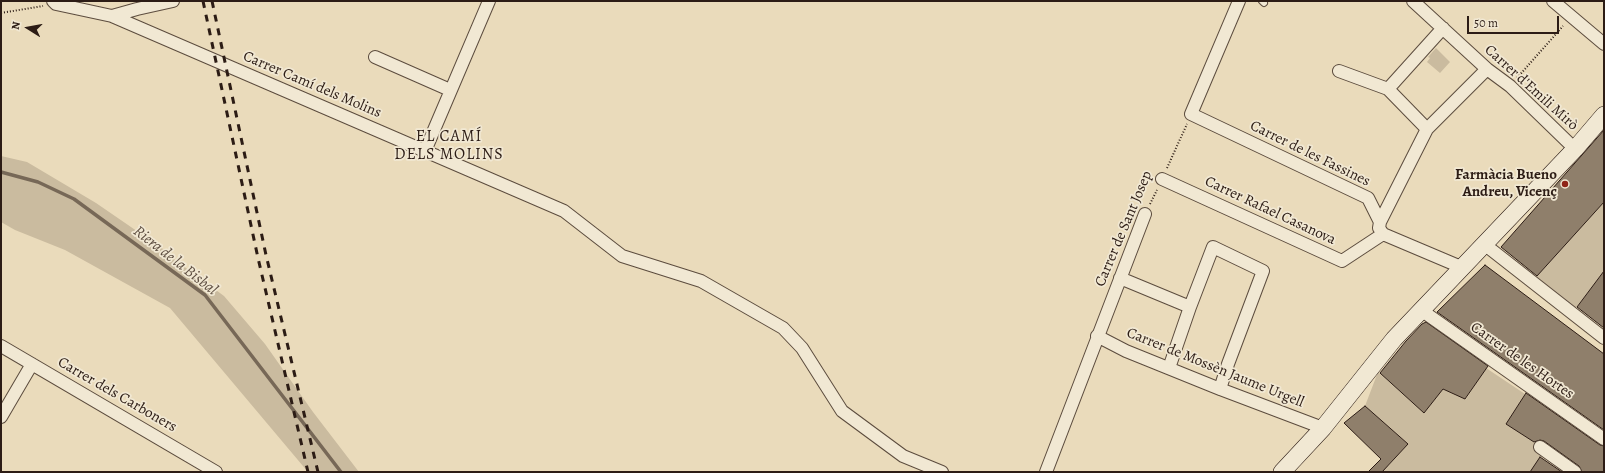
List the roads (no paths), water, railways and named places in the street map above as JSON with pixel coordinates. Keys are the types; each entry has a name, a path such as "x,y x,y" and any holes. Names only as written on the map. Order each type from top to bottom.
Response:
{"street":[{"path":"112,16 173,1"},
{"path":"425,151 489,1"},
{"name":"Carrer de les Fassines","path":"1239,1 1191,114 1368,198 1380,222 1379,228 1383,234"},
{"name":"Carrer d'Emili Mirò","path":"1413,1 1487,69 1510,86 1575,149"},
{"path":"1553,1 1604,44"},
{"name":"Carrer Camí dels Molins","path":"55,3 112,16 564,211 622,256 701,282 783,328 802,348 842,411 903,456 942,472"},
{"path":"1388,89 1442,28"},
{"path":"375,57 450,90"},
{"path":"1380,222 1427,129 1487,69"},
{"path":"1339,71 1388,89 1427,129"},
{"path":"1282,472 1323,428 1394,339 1575,149 1604,115"},
{"name":"Carrer Rafael Casanova","path":"1162,179 1342,261 1383,234"},
{"name":"Carrer de Sant Josep","path":"1046,472 1145,214"},
{"path":"1383,234 1461,267"},
{"path":"1484,244 1604,338"},
{"path":"1169,368 1213,247 1263,271 1220,389"},
{"path":"1120,278 1190,307"},
{"name":"Carrer de les Hortes","path":"1421,310 1604,439"},
{"name":"Carrer de Mossèn Jaume Urgell","path":"1097,336 1126,351 1323,428"},
{"name":"Carrer dels Carboners","path":"1,346 216,472"},
{"path":"1,417 32,364"},
{"path":"1540,447 1575,472"}],"waterway":[{"name":"Riera de la Bisbal","path":"1,172 38,182 74,199 205,295 341,472"}],"railway":[{"path":"203,1 258,258 308,472"},
{"path":"212,1 266,255 318,472"}],"place":[{"name":"Farmàcia Bueno Andreu, Vicenç","path":"1565,184"}],"district":[{"name":"EL CAMÍ DELS MOLINS","path":"449,146"}]}
